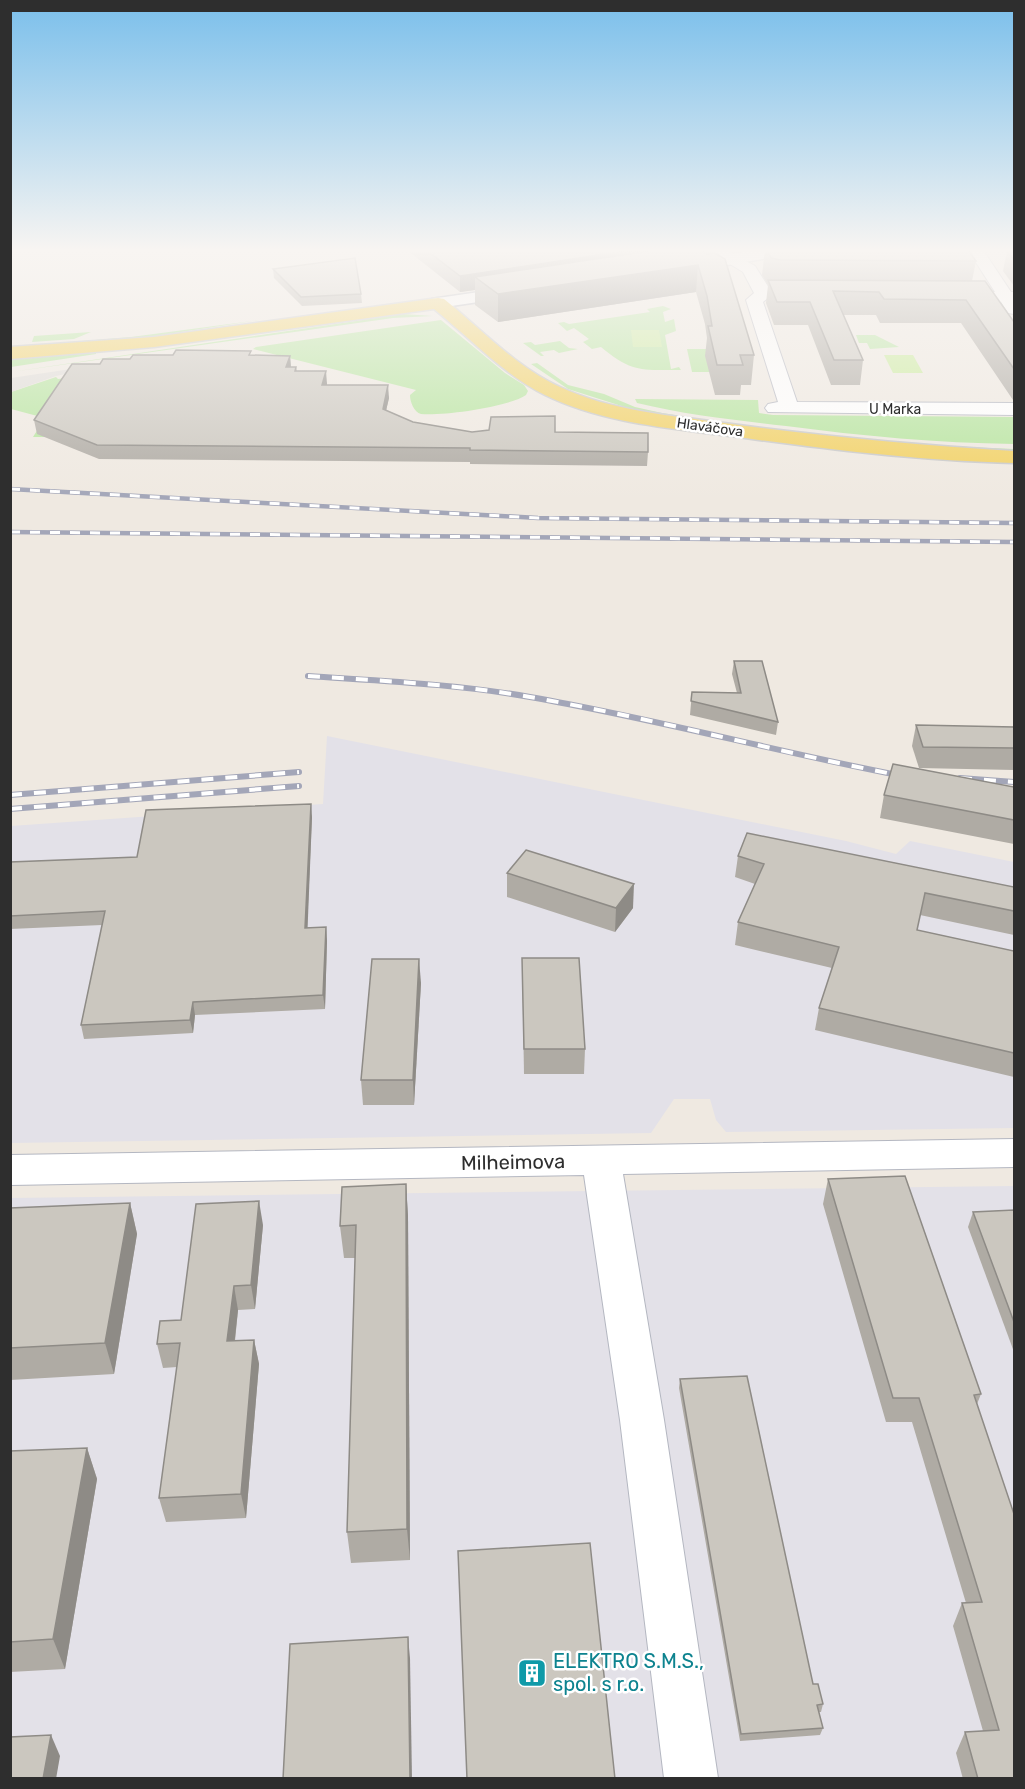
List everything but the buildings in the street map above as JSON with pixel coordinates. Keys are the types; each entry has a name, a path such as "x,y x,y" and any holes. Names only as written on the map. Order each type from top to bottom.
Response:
{"main road":[{"path":"10,353 154,342 216,333"},
{"name":"Hlaváčova","path":"477,333 542,385 595,406 661,420 796,439 1014,457"}],"street":[{"name":"U Marka","path":"763,333 782,408 1014,410"},
{"name":"Milheimova","path":"10,1170 1014,1153"},
{"path":"601,1160 642,1420 691,1779"}],"shaded area":[{"path":"131,360 56,376 11,392 11,378"},
{"path":"327,736 846,841 896,854 910,841 1014,862 1014,1128 726,1132 716,1120 710,1099 674,1099 651,1133 11,1143 11,826 323,804"},
{"path":"1014,1186 1014,1778 11,1778 10,1198"}],"green space":[{"path":"87,333 74,339 32,342 34,336"},
{"path":"172,333 142,338 11,347"},
{"path":"271,333 283,333 11,372"},
{"path":"349,333 457,333 505,373 524,385 528,391 526,395 518,399 475,410 421,414 414,409 411,401 410,395 416,390 253,349"},
{"path":"581,333 669,333 665,335 671,369 679,367 681,370 647,370 630,366 601,347 592,349 583,342 589,339"},
{"path":"631,333 660,333 662,347 633,347"},
{"path":"856,335 875,335 899,347 870,349 867,343 859,343"},
{"path":"560,341 569,348 578,349 559,353 554,350 540,352 544,356 541,356 523,343 531,342 535,345"},
{"path":"687,349 712,349 717,372 692,372"},
{"path":"96,354 11,367 11,359"},
{"path":"884,355 913,355 923,373 893,373"},
{"path":"537,363 568,385 604,394 635,407 662,413 838,437 1014,449 1014,452 946,448 762,430 634,410 568,389 531,364"},
{"path":"56,377 58,379 74,377 49,437 33,437 45,418 11,409 11,392"},
{"path":"635,399 758,400 759,413 773,415 1014,417 1014,444 928,441 814,430 674,411 637,403"}],"railway":[{"path":"10,489 538,518 1014,523"},
{"path":"10,532 1014,542"},
{"path":"308,676 447,686 530,697 625,715 908,777"},
{"path":"10,795 299,772"},
{"path":"960,778 1014,782"},
{"path":"10,809 299,786"}],"place":[{"name":"ELEKTRO S.M.S., spol. s r.o.","path":"532,1673"}]}
